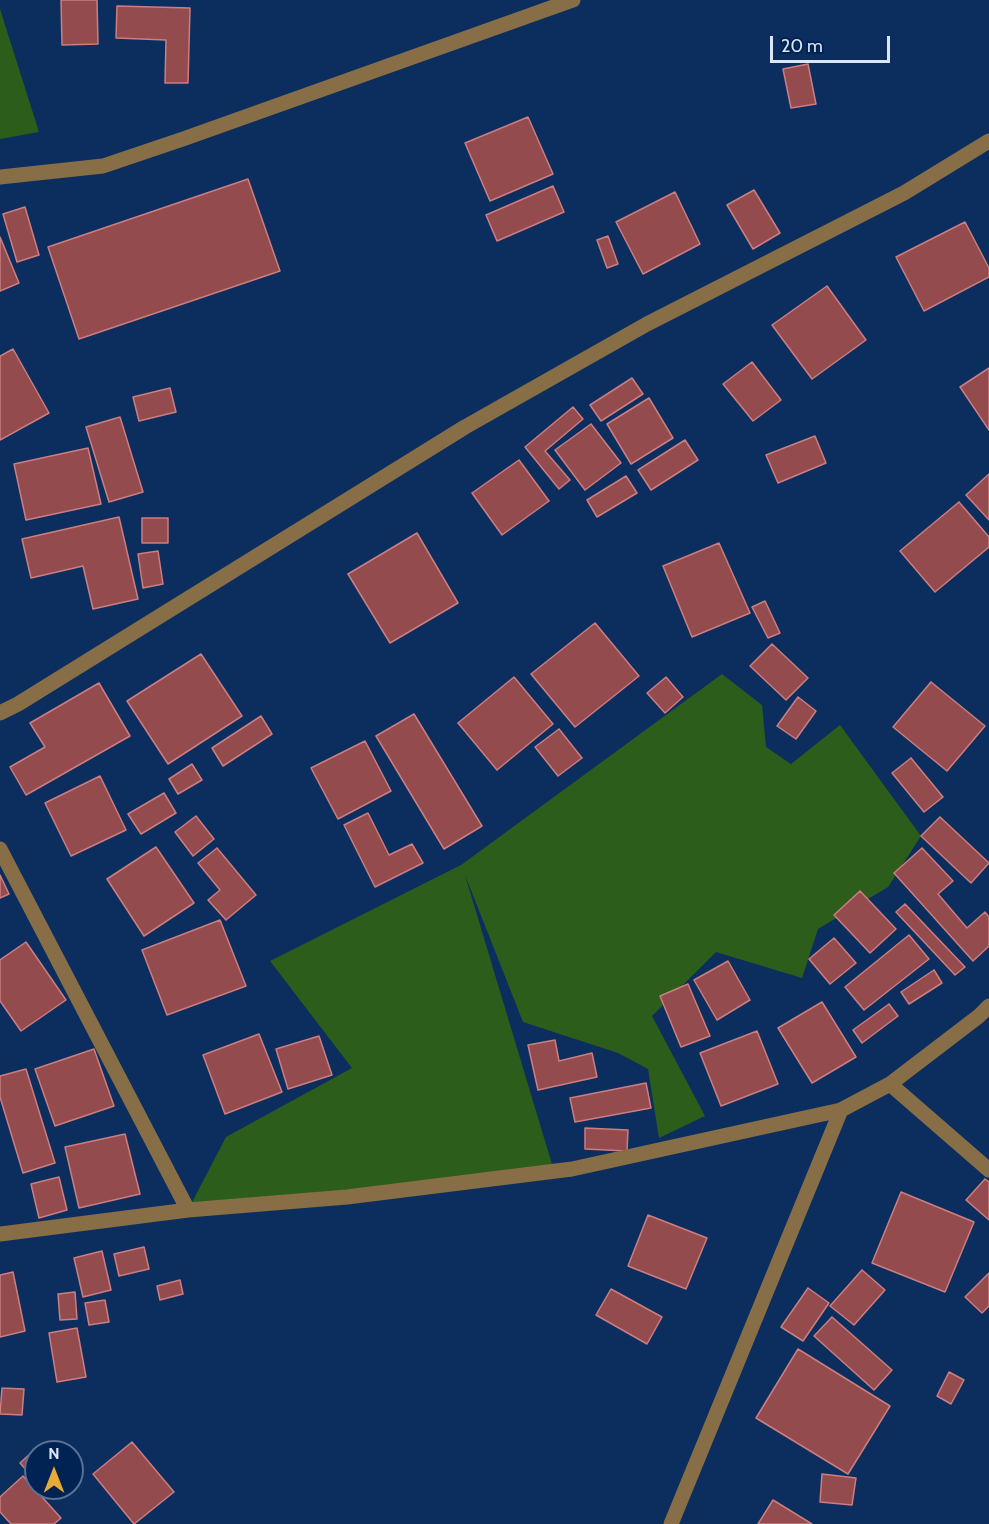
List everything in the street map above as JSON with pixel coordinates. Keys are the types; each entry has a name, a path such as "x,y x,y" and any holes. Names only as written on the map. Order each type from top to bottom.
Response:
{"street":[{"path":"0,177 103,166 183,140 573,0"},
{"path":"0,713 465,427 646,324 904,193 989,141"},
{"path":"0,849 188,1210"},
{"path":"0,1234 188,1210 347,1197 572,1169 841,1110 890,1084 989,1006"},
{"path":"890,1084 989,1170"},
{"path":"671,1524 841,1110"}],"green space":[{"path":"0,9 39,132 0,139"},
{"path":"722,674 762,705 766,747 791,764 840,725 921,836 888,887 818,929 802,978 716,952 652,1016 705,1116 659,1138 648,1069 618,1053 523,1022 465,875 554,1171 188,1210 226,1137 352,1068 270,961 461,865"}],"building":[{"path":"61,0 97,0 98,44 62,45"},
{"path":"117,6 190,8 188,83 165,83 166,40 116,38"},
{"path":"808,64 816,104 791,108 783,69"},
{"path":"528,117 553,174 490,201 465,143"},
{"path":"248,179 280,271 79,339 48,247"},
{"path":"553,186 564,212 497,241 486,215"},
{"path":"754,190 780,233 753,249 727,205"},
{"path":"675,192 700,244 643,274 616,222"},
{"path":"25,207 39,255 17,262 3,214"},
{"path":"965,222 989,268 989,277 924,311 896,257"},
{"path":"608,236 618,264 607,268 597,240"},
{"path":"0,237 19,283 0,291"},
{"path":"827,286 866,340 812,379 772,325"},
{"path":"13,349 49,413 0,440 0,356"},
{"path":"752,362 781,400 753,421 723,384"},
{"path":"989,368 989,430 960,387"},
{"path":"632,378 643,394 601,421 590,405"},
{"path":"170,388 176,412 139,421 133,397"},
{"path":"649,398 673,438 631,464 607,424"},
{"path":"573,407 583,419 545,451 570,480 559,489 525,447"},
{"path":"120,417 143,492 109,502 86,427"},
{"path":"591,424 621,463 585,490 555,450"},
{"path":"815,436 826,463 778,483 766,455"},
{"path":"685,440 698,460 651,490 638,470"},
{"path":"88,448 101,504 26,520 14,464"},
{"path":"519,460 549,501 502,535 472,493"},
{"path":"989,474 989,520 966,495"},
{"path":"626,476 637,493 597,517 587,500"},
{"path":"959,502 989,537 989,547 935,592 900,551"},
{"path":"119,517 138,599 93,609 83,566 31,578 22,539"},
{"path":"142,518 168,518 168,543 142,543"},
{"path":"417,533 458,603 390,643 348,574"},
{"path":"719,543 750,613 692,637 663,566"},
{"path":"158,551 163,584 143,588 138,554"},
{"path":"765,601 780,633 768,638 752,607"},
{"path":"595,623 639,676 575,727 531,674"},
{"path":"772,644 808,678 786,700 750,666"},
{"path":"201,654 242,716 168,764 127,701"},
{"path":"514,677 553,724 497,770 458,723"},
{"path":"666,677 683,697 665,713 647,693"},
{"path":"931,682 985,726 947,771 893,727"},
{"path":"99,683 130,736 26,795 10,767 45,747 30,723"},
{"path":"798,697 816,711 796,739 777,726"},
{"path":"414,714 482,826 444,849 376,736"},
{"path":"261,716 272,734 223,766 212,748"},
{"path":"559,729 582,758 558,776 535,747"},
{"path":"365,741 391,791 338,819 311,768"},
{"path":"911,758 943,797 924,812 892,773"},
{"path":"192,764 202,780 178,794 169,779"},
{"path":"100,776 126,830 71,856 45,803"},
{"path":"164,793 176,813 141,834 128,814"},
{"path":"368,813 389,855 412,844 423,863 375,887 344,825"},
{"path":"196,816 214,839 193,856 175,832"},
{"path":"940,817 989,863 971,883 921,836"},
{"path":"156,847 194,903 144,936 107,879"},
{"path":"217,848 256,895 226,920 208,900 220,890 198,863"},
{"path":"922,848 953,881 938,894 967,928 985,912 989,917 989,946 973,961 894,873"},
{"path":"0,875 9,894 0,898"},
{"path":"860,891 896,929 870,953 834,915"},
{"path":"905,904 965,967 955,975 896,912"},
{"path":"220,920 246,986 167,1015 142,950"},
{"path":"909,935 929,959 864,1010 845,987"},
{"path":"834,938 856,963 830,984 809,959"},
{"path":"26,942 66,1000 21,1031 0,1001 0,960"},
{"path":"728,961 750,1000 717,1020 694,980"},
{"path":"934,970 942,983 909,1004 901,992"},
{"path":"688,984 710,1036 681,1047 660,996"},
{"path":"822,1002 856,1057 812,1083 778,1028"},
{"path":"889,1004 898,1016 862,1043 853,1030"},
{"path":"757,1031 778,1084 721,1106 700,1053"},
{"path":"259,1034 282,1092 225,1114 203,1055"},
{"path":"319,1036 332,1075 288,1089 276,1049"},
{"path":"555,1040 559,1061 592,1053 597,1077 538,1090 528,1045"},
{"path":"94,1049 114,1106 55,1126 35,1069"},
{"path":"26,1069 55,1163 23,1173 0,1097 0,1076"},
{"path":"646,1083 651,1108 575,1122 570,1098"},
{"path":"585,1128 628,1130 627,1151 585,1149"},
{"path":"125,1134 140,1194 79,1208 65,1147"},
{"path":"59,1177 67,1210 39,1218 31,1184"},
{"path":"985,1179 989,1182 989,1220 966,1200"},
{"path":"901,1192 974,1222 945,1292 872,1263"},
{"path":"648,1215 707,1238 686,1289 628,1266"},
{"path":"144,1247 149,1269 119,1276 114,1254"},
{"path":"102,1251 111,1290 83,1297 74,1258"},
{"path":"862,1270 885,1290 854,1325 830,1306"},
{"path":"13,1272 25,1331 0,1337 0,1275"},
{"path":"989,1273 989,1306 982,1313 965,1297"},
{"path":"180,1280 183,1294 160,1300 157,1286"},
{"path":"808,1288 829,1303 803,1341 781,1327"},
{"path":"611,1289 662,1317 647,1344 596,1315"},
{"path":"75,1292 77,1319 60,1320 58,1294"},
{"path":"105,1300 109,1322 89,1325 85,1303"},
{"path":"832,1317 892,1370 874,1390 814,1336"},
{"path":"77,1328 86,1377 57,1382 49,1333"},
{"path":"798,1349 890,1406 848,1474 756,1418"},
{"path":"949,1372 964,1380 951,1404 937,1396"},
{"path":"2,1388 24,1389 22,1415 0,1414"},
{"path":"132,1442 174,1492 134,1524 93,1474"},
{"path":"822,1474 856,1478 852,1505 820,1502"},
{"path":"23,1476 24,1500 45,1500 61,1518 54,1524 11,1524 0,1512 0,1497"},
{"path":"773,1500 812,1524 758,1524"}]}
